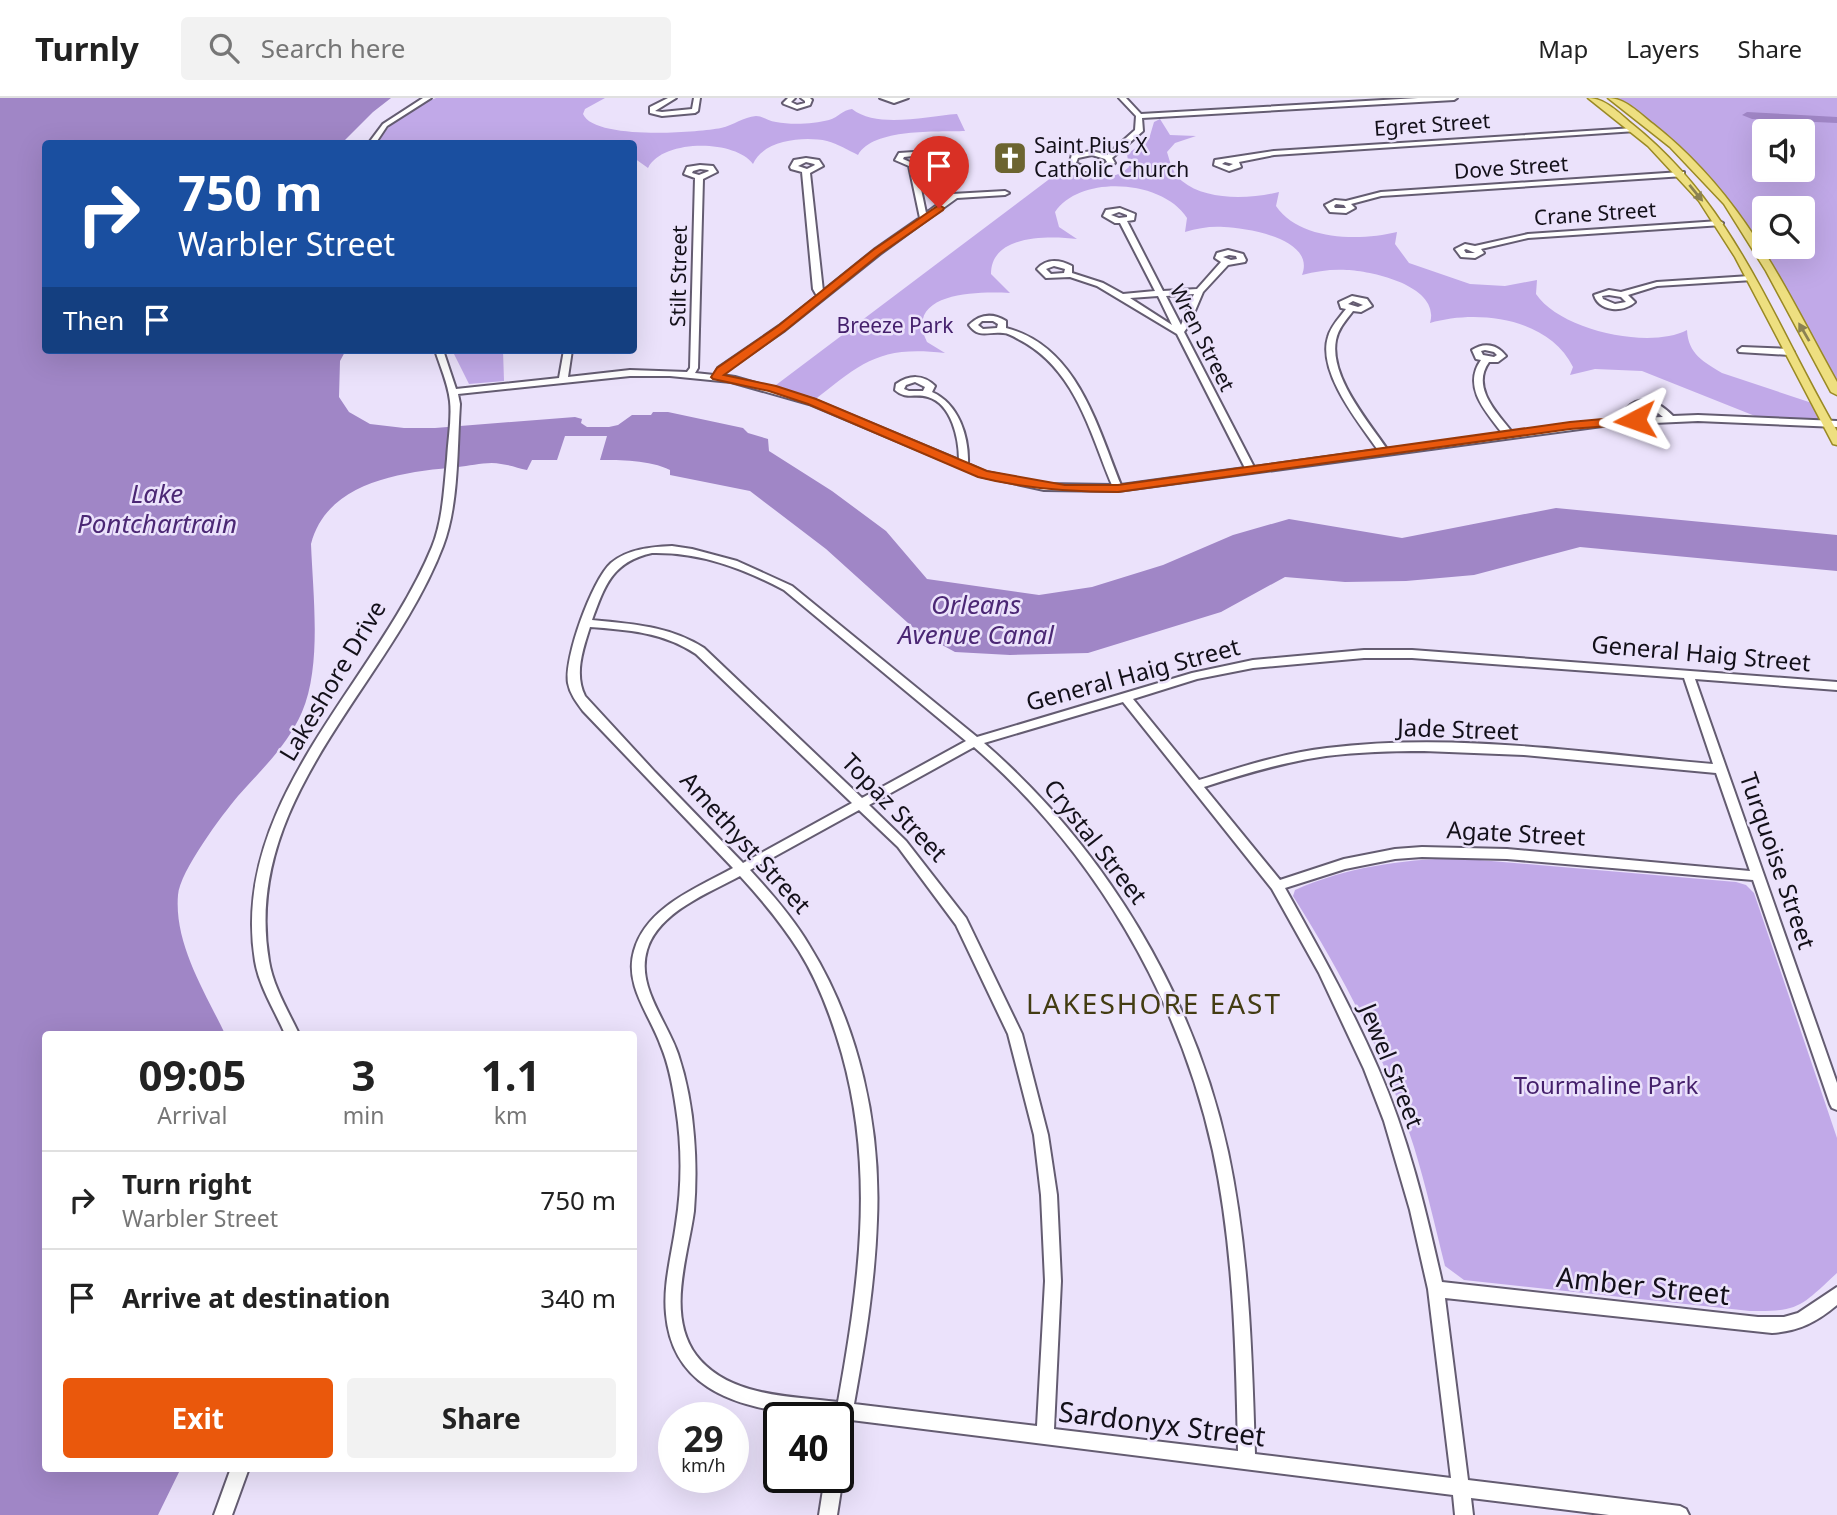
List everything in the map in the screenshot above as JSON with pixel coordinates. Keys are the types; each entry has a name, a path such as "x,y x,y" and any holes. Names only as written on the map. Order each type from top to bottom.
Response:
{"main road":[{"path":"1592,98 1659,152 1681,174 1718,223 1805,381 1832,424 1837,442"},
{"path":"1612,98 1678,150 1726,202 1752,241"},
{"path":"1659,152 1678,150"},
{"path":"1734,248 1752,248"},
{"path":"1763,259 1834,387"},
{"path":"1805,381 1834,387"}],"street":[{"path":"374,140 394,118 428,98"},
{"path":"673,98 652,108 652,112 662,114 695,111 697,98"},
{"path":"792,98 786,103 795,107 808,104 809,100 804,98"},
{"path":"883,98 892,101 905,98"},
{"path":"1108,158 1139,131 1137,113 1122,98"},
{"path":"1137,113 1324,98"},
{"path":"1137,113 1454,98"},
{"path":"1302,99 1307,107"},
{"name":"Egret Street","path":"1234,161 1273,153 1634,130"},
{"path":"1086,153 1108,158 1111,163 1109,166 1093,170 1075,166 1071,161 1075,156 1086,153"},
{"path":"912,164 924,220"},
{"path":"806,171 817,289 822,296"},
{"name":"Dove Street","path":"1346,203 1381,194 1681,174"},
{"name":"Stilt Street","path":"690,374 694,368 699,177"},
{"path":"717,377 721,370 782,328 877,252 955,196 1004,193"},
{"name":"Wren Street","path":"1123,221 1251,470"},
{"name":"Crane Street","path":"1475,248 1528,236 1718,223"},
{"path":"1068,274 1123,296 1166,326 1180,332 1199,290 1226,262"},
{"path":"1622,294 1657,284 1750,278"},
{"path":"1123,296 1199,290"},
{"path":"1350,309 1334,332 1332,356 1352,404 1384,452"},
{"path":"1001,330 1045,352 1070,376 1118,488"},
{"path":"1742,350 1790,352"},
{"name":"Lakeshore Drive","path":"291,1031 270,984 261,951 260,891 278,822 311,761 420,585 439,543 453,422 453,392 440,354"},
{"path":"563,380 567,354"},
{"path":"1486,360 1482,364 1478,386 1485,404 1509,435"},
{"path":"453,392 630,373 717,377 772,388 812,402 963,466 1007,480 1044,487 1118,488 1635,420 1670,418 1832,424"},
{"path":"927,393 944,403 951,411 961,444 963,466"},
{"path":"1635,420 1632,408 1637,404 1647,403 1658,406 1670,418"},
{"name":"Crystal Street","path":"588,623 608,573 624,559 636,554 676,551 739,565 763,574 816,609 974,742 1033,797 1096,873 1144,950 1188,1049 1213,1124 1229,1205 1243,1339 1247,1461"},
{"name":"Topaz Street","path":"588,623 653,630 690,643 861,802 902,844 961,922 1015,1034 1041,1135 1049,1195 1053,1281 1045,1436"},
{"name":"Amethyst Street","path":"588,623 573,663 573,683 582,702 742,869 780,913 824,986 849,1055 860,1100 867,1153 870,1212 867,1263 846,1402"},
{"name":"General Haig Street","path":"674,1324 673,1299 686,1208 686,1125 670,1049 639,977 638,963 646,937 656,922 684,901 861,802 974,742 1196,676 1253,664 1363,654 1461,656 1834,685"},
{"name":"Turquoise Street","path":"1688,674 1837,1104"},
{"path":"1834,685 1837,698"},
{"name":"Jewel Street","path":"1125,697 1277,886 1325,972 1371,1069 1391,1121 1418,1210 1436,1289 1464,1515"},
{"name":"Jade Street","path":"1198,785 1298,757 1397,747 1474,749 1721,769"},
{"name":"Agate Street","path":"1277,886 1344,864 1395,854 1422,852 1507,854 1758,876"},
{"name":"Amber Street","path":"1436,1289 1557,1304 1785,1325 1807,1320 1837,1295"},
{"name":"Sardonyx Street","path":"674,1324 690,1362 711,1381 726,1390 772,1402"},
{"name":"Sardonyx Street","path":"854,1412 1680,1515"},
{"path":"223,1515 239,1472"},
{"path":"828,1515 831,1493"}],"green space":[{"path":"436,98 605,98 585,109 583,114 591,122 606,128 646,133 721,128 756,116 782,123 816,122 832,119 852,109 863,115 888,120 957,114 965,131 891,136 866,146 858,155 827,141 796,140 766,150 753,164 731,150 683,147 656,158 648,168 637,160 637,140 380,140 395,121 410,110"},
{"path":"1612,98 1837,98 1837,392 1763,259 1815,259 1815,196 1752,196 1752,242 1706,177"},
{"name":"Breeze Park","path":"1160,119 1170,135 1196,136 1175,143 1167,152 1176,175 1192,188 1229,197 1279,192 1276,206 1287,218 1315,232 1332,236 1366,237 1397,232 1395,244 1409,263 1470,284 1505,286 1537,280 1536,294 1548,307 1564,318 1606,333 1651,338 1671,336 1687,330 1690,345 1709,365 1722,373 1818,405 1826,423 1765,420 1642,371 1595,369 1570,375 1573,367 1562,350 1547,337 1530,328 1490,318 1469,317 1430,323 1431,310 1425,299 1402,283 1387,277 1347,270 1302,275 1304,263 1299,252 1290,244 1263,233 1224,227 1185,232 1187,218 1176,205 1142,189 1122,186 1083,192 1067,200 1055,212 1059,227 1077,239 1024,240 1001,251 994,261 991,274 1010,293 963,294 934,304 925,313 922,325 927,342 945,353 903,352 872,360 858,367 812,402 772,388 1060,171 1096,178 1122,172 1129,167 1127,154 1149,139 1154,122"},
{"path":"454,354 503,354 504,381 469,384"},
{"name":"Tourmaline Park","path":"1456,858 1736,882 1746,885 1754,893 1837,1138 1837,1273 1807,1300 1780,1310 1750,1311 1464,1280 1445,1266 1403,1114 1377,1049 1329,956 1293,896 1295,890 1354,870 1394,863"}],"water":[{"name":"Lake Pontchartrain","path":"0,98 391,98 345,140 42,140 42,354 344,354 340,361 339,397 349,412 370,424 404,428 575,417 582,419 581,423 587,427 609,427 618,425 632,415 668,412 743,428 748,433 768,439 769,451 832,491 886,531 927,579 1039,595 1092,587 1163,565 1233,535 1289,519 1402,538 1556,508 1837,535 1837,571 1580,547 1474,575 1406,581 1345,582 1285,577 1221,612 1088,653 1010,655 955,652 918,632 826,549 750,491 670,475 670,470 653,464 600,460 607,436 565,436 557,460 532,460 527,470 491,463 437,469 392,477 350,493 333,506 320,523 311,544 314,652 308,693 302,712 281,746 231,805 203,844 180,885 178,913 186,949 224,1031 42,1031 42,1472 179,1472 158,1515 0,1515"},
{"path":"1747,112 1837,117 1837,123 1815,122 1815,119 1752,119 1742,115"}],"place":[{"name":"Saint Pius X Catholic Church","path":"1010,158"}],"district":[{"name":"LAKESHORE EAST","path":"1154,1004"}],"route":[{"path":"939,208 877,252 782,328 721,370 717,377 772,388 812,402 983,474 1065,489 1118,488 1570,426 1635,420"}],"water label":[{"name":"Orleans Avenue Canal","path":"976,620"}]}
